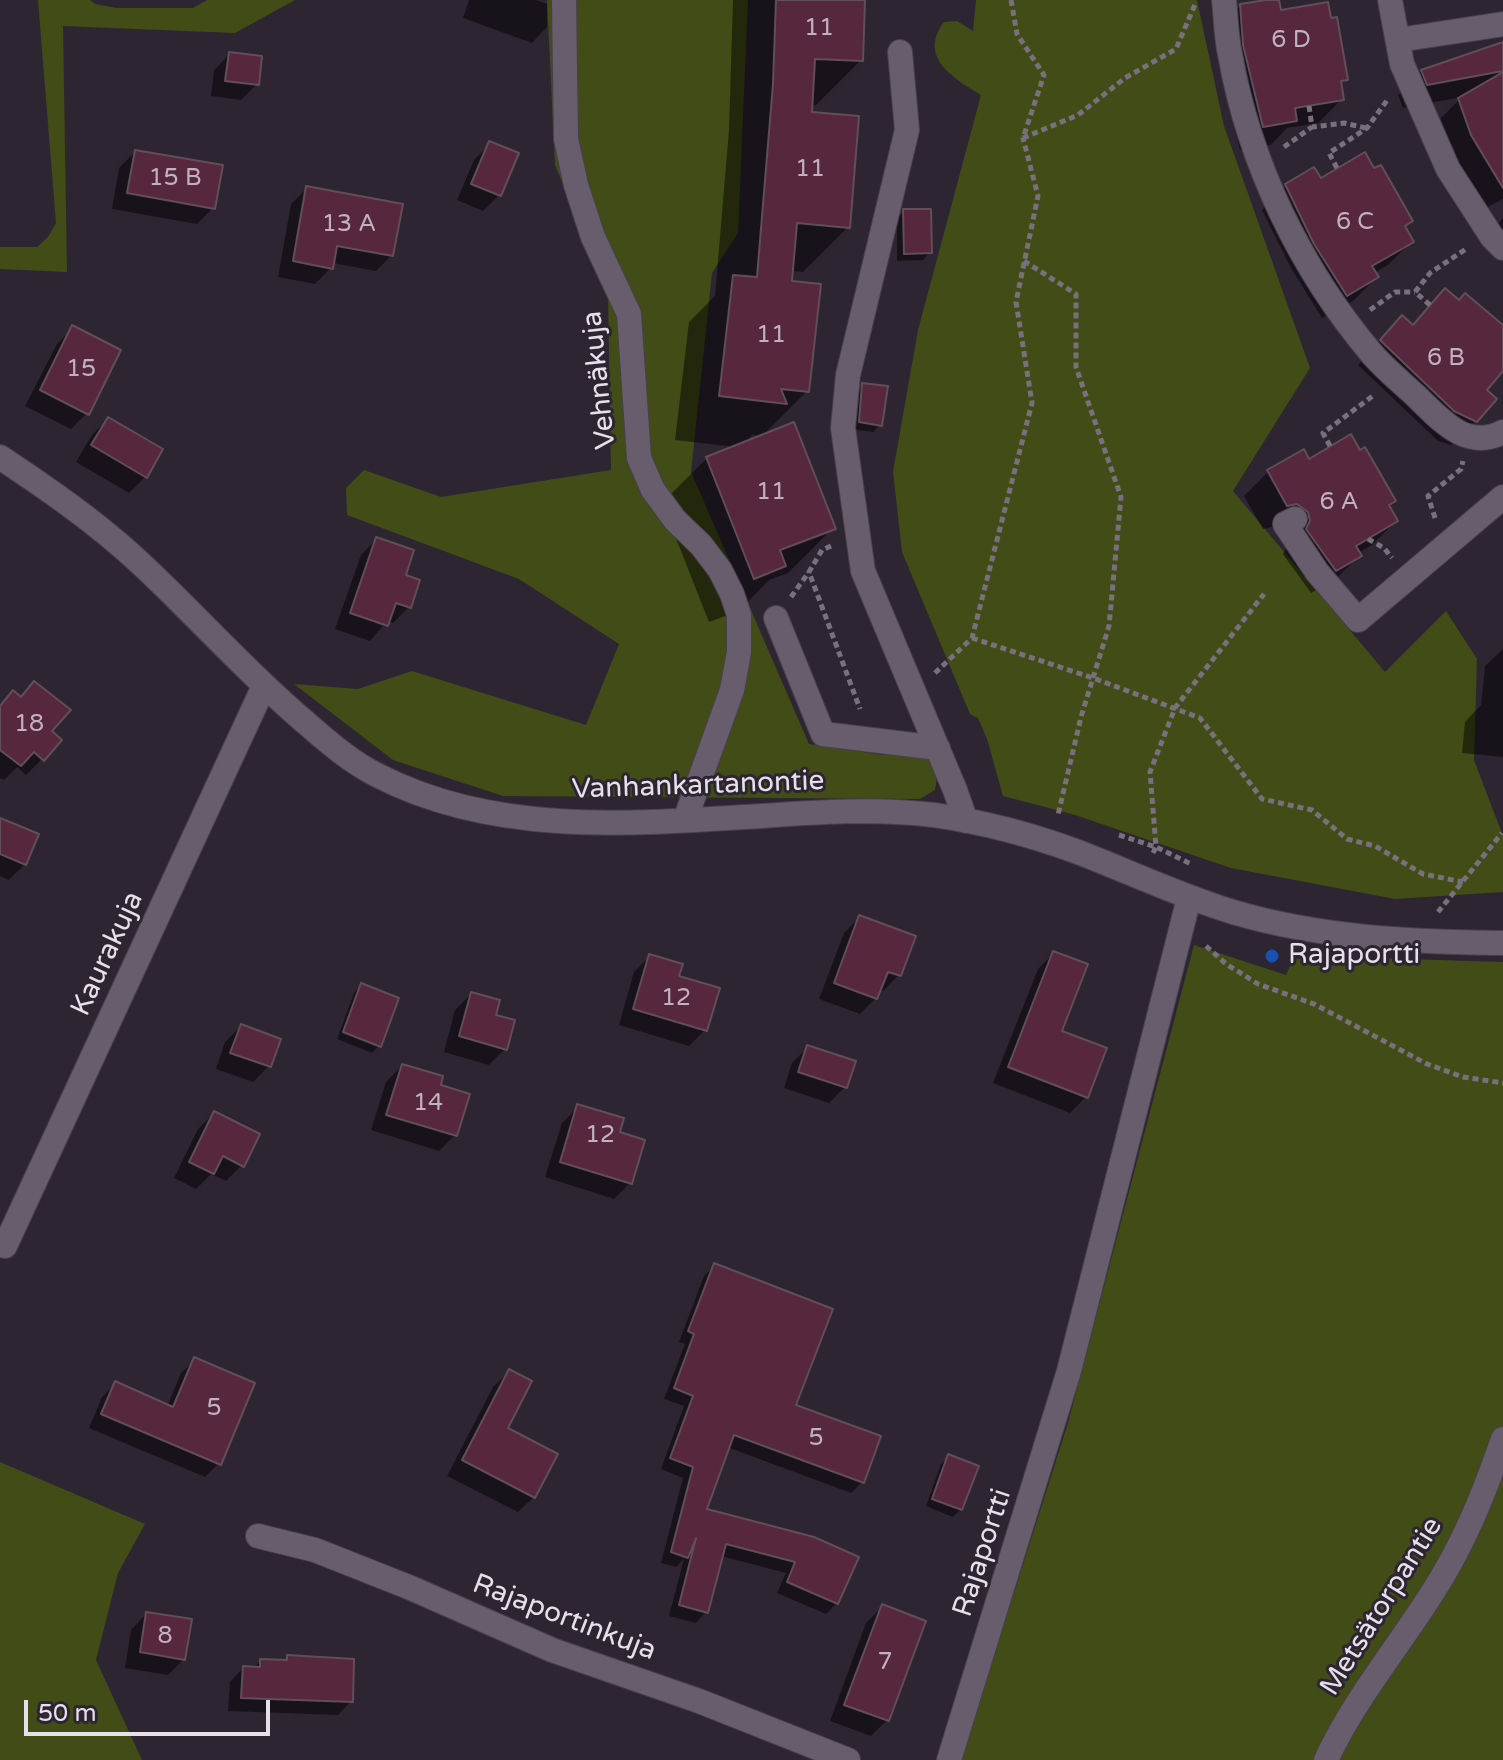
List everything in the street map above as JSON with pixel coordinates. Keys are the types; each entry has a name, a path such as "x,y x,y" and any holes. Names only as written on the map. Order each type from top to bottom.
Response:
{"street":[{"name":"Vehnäkuja","path":"564,0 566,139 576,185 593,237 629,314 639,458 653,490 720,570 739,615 739,652 732,690 685,820"},
{"path":"1224,0 1230,55 1251,138 1268,185 1303,255 1350,326 1389,370 1437,416 1465,438 1494,437 1503,432"},
{"path":"1390,0 1402,64 1448,169 1492,237 1503,248"},
{"path":"1398,40 1503,24"},
{"path":"900,52 907,130 848,375 843,428 863,571 966,821"},
{"name":"Vanhankartanontie","path":"0,457 43,485 137,560 264,686 334,747 377,776 432,798 504,816 610,824 837,811 932,815 1001,828 1076,852 1189,898 1283,926 1425,942 1503,943"},
{"path":"1295,519 1285,524 1317,572 1358,620 1503,497"},
{"path":"776,618 823,734 938,748"},
{"name":"Kaurakuja","path":"5,1246 264,686"},
{"name":"Rajaportti","path":"949,1760 1069,1371 1189,898"},
{"name":"Metsätorpantie","path":"1326,1760 1339,1731 1432,1594 1461,1543 1485,1491 1503,1439"},
{"name":"Rajaportinkuja","path":"258,1536 315,1550 552,1650 699,1701 848,1760"}],"path":[{"path":"914,693 972,638 1032,403 1016,302 1038,196 1023,138 1044,75 1017,34 1011,0"},
{"path":"1023,138 1078,115 1125,78 1176,49 1196,0"},
{"path":"1337,168 1329,153 1367,128 1393,92"},
{"path":"1309,106 1312,127 1344,123 1367,128"},
{"path":"1415,292 1430,273 1477,242"},
{"path":"1024,261 1076,294 1076,367 1121,497 1109,626 1058,815"},
{"path":"1350,326 1395,292 1415,292 1430,305"},
{"path":"1330,446 1323,433 1373,397 1389,370"},
{"path":"1426,527 1435,518 1428,496 1461,469 1471,438"},
{"path":"857,536 822,550 809,572 871,740"},
{"path":"1381,565 1399,552"},
{"path":"1156,847 1150,772 1175,708 1264,594"},
{"path":"972,638 1200,718 1262,799 1312,810 1347,839 1375,846 1423,874 1463,882"},
{"path":"1044,811 1072,818"},
{"path":"1114,833 1156,847 1201,869"},
{"path":"1438,912 1502,833"},
{"path":"1424,912 1451,913"},
{"path":"1183,926 1226,964 1258,984 1314,1004 1427,1064 1463,1077 1503,1083"}],"green space":[{"path":"38,0 90,0 95,4 117,8 193,8 207,0 295,0 235,33 63,26 67,272 0,269 0,247 37,247 48,237 56,223"},
{"path":"547,0 748,0 738,233 712,273 691,472 809,744 883,755 899,752 925,756 934,763 937,774 935,790 920,799 503,796 393,760 294,684 358,689 412,671 586,725 619,644 519,579 347,515 346,488 364,470 441,497 611,470 608,293 555,165"},
{"path":"976,0 1197,0 1224,126 1310,368 1233,491 1385,672 1446,611 1477,659 1474,760 1503,836 1503,892 1395,899 1231,868 1075,815 1003,796 987,739 978,718 970,714 902,552 893,472 918,330 981,95 960,82 943,66 935,46 944,22 957,21 973,31"},
{"path":"1194,945 1286,975 1293,959 1503,962 1503,1760 961,1760 1068,1423"},
{"path":"0,1462 145,1524 118,1573 96,1660 142,1760 0,1760"}],"building":[{"path":"776,0 865,0 863,61 815,59 812,112 859,116 850,228 797,223 792,281 821,284 809,392 781,389 787,404 719,396 733,275 757,277 773,84"},
{"path":"1279,0 1281,10 1328,2 1331,18 1337,17 1348,80 1341,81 1344,100 1295,108 1297,121 1263,127 1243,45 1240,4"},
{"path":"1503,42 1503,71 1427,85 1421,70"},
{"path":"229,52 262,56 259,85 225,81"},
{"path":"1503,72 1503,188 1471,135 1458,98"},
{"path":"489,141 519,153 501,196 471,184"},
{"path":"135,150 223,165 215,209 127,193"},
{"path":"1365,152 1374,168 1381,165 1413,221 1405,226 1414,242 1372,266 1379,277 1347,296 1314,244 1285,184 1314,167 1321,178"},
{"path":"306,186 403,204 393,256 337,246 333,269 293,261"},
{"path":"903,209 931,209 932,253 904,254"},
{"path":"1445,288 1459,300 1465,293 1503,325 1503,371 1487,390 1497,399 1477,422 1454,411 1380,340 1402,315 1413,325"},
{"path":"72,325 121,350 89,415 40,390"},
{"path":"862,383 888,386 882,426 859,422"},
{"path":"108,417 163,449 147,478 91,445"},
{"path":"794,422 836,529 780,550 786,566 754,579 706,457"},
{"path":"1351,434 1360,450 1365,447 1396,501 1389,505 1398,521 1356,546 1362,556 1336,571 1306,529 1310,521 1308,512 1297,504 1287,506 1267,470 1304,449 1309,459"},
{"path":"376,537 414,550 406,575 420,580 411,608 396,603 388,626 350,613"},
{"path":"34,681 71,710 52,731 62,740 44,761 34,752 21,766 0,750 0,706 13,690 21,697"},
{"path":"0,818 39,834 26,865 0,854"},
{"path":"859,915 916,936 901,976 888,972 877,999 834,983"},
{"path":"1053,951 1088,964 1062,1031 1107,1048 1088,1098 1008,1067"},
{"path":"649,954 683,964 679,976 720,988 707,1031 633,1009"},
{"path":"361,983 399,998 381,1047 343,1032"},
{"path":"471,992 500,1000 496,1015 515,1020 507,1050 459,1036"},
{"path":"241,1024 281,1039 271,1067 230,1053"},
{"path":"807,1045 856,1061 847,1088 798,1072"},
{"path":"402,1064 443,1076 441,1085 470,1094 457,1136 386,1115"},
{"path":"577,1104 624,1118 620,1132 645,1140 632,1184 560,1162"},
{"path":"214,1111 260,1134 244,1167 223,1156 214,1174 189,1162"},
{"path":"714,1263 833,1309 796,1405 881,1436 864,1483 734,1435 707,1509 814,1537 859,1557 838,1604 787,1582 795,1562 726,1544 708,1613 679,1605 696,1538 688,1558 671,1552 693,1467 670,1458 693,1396 674,1388 694,1334 688,1331"},
{"path":"194,1357 255,1383 221,1465 101,1414 115,1381 173,1407"},
{"path":"509,1369 532,1381 508,1428 558,1454 535,1498 462,1460"},
{"path":"948,1454 979,1466 962,1510 932,1499"},
{"path":"882,1604 926,1621 889,1721 844,1705"},
{"path":"146,1612 192,1619 185,1660 140,1652"},
{"path":"287,1655 354,1659 353,1702 241,1698 243,1666 260,1667 260,1659 287,1660"}],"place":[{"name":"Rajaportti","path":"1272,956"}]}
